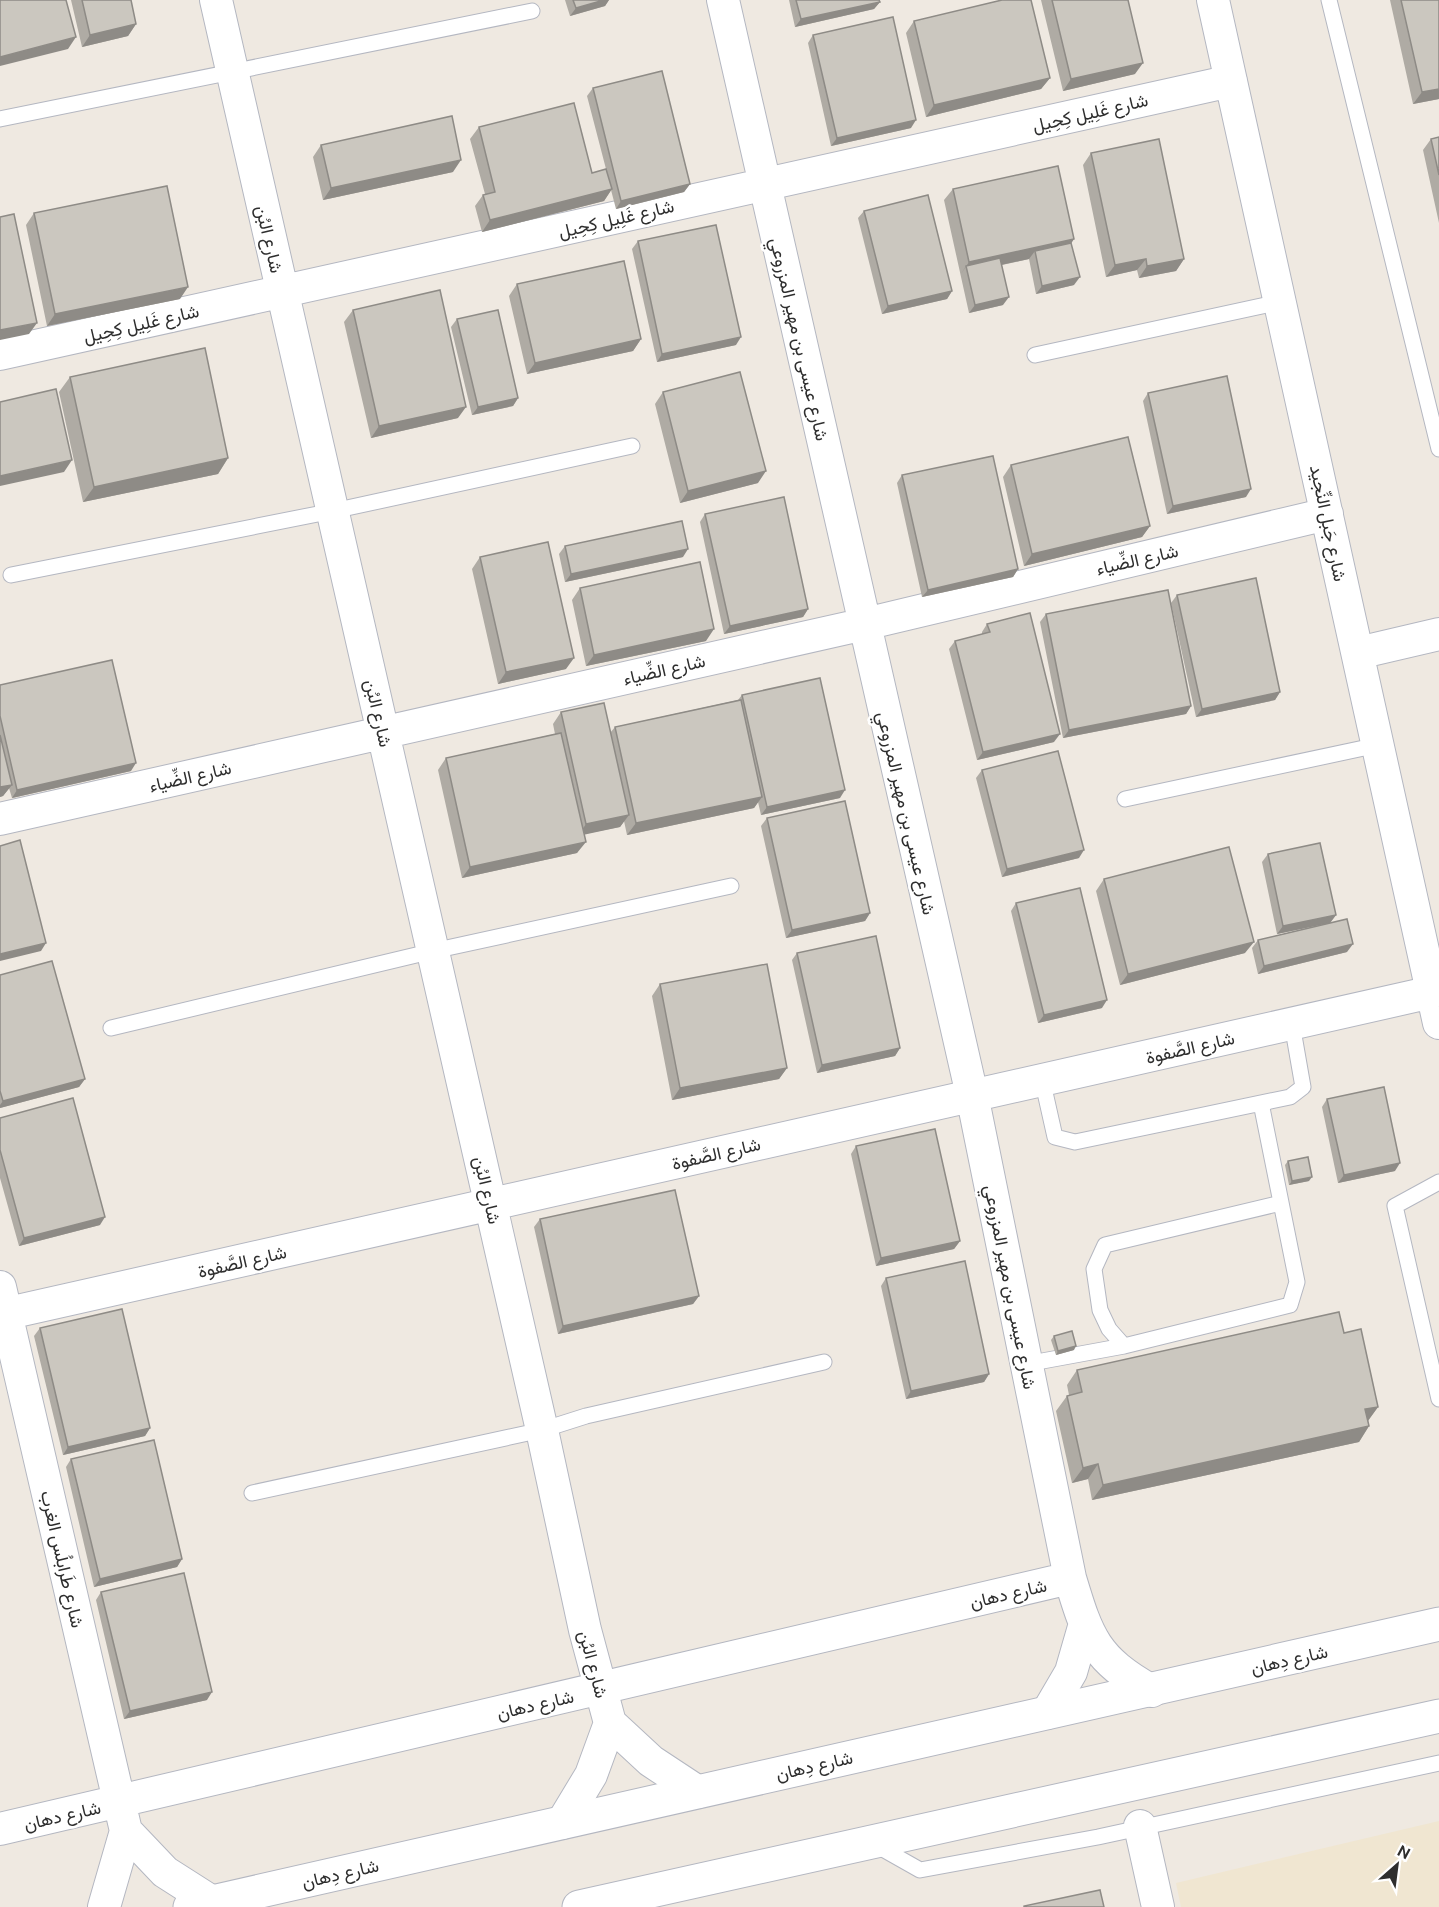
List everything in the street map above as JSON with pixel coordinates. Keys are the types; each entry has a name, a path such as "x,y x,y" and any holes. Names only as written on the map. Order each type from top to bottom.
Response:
{"street":[{"name":"شارع البُن","path":"216,0 491,1204 585,1630 610,1723 591,1775 562,1823"},
{"name":"شارع عيسى بن مهير المزروعي","path":"723,0 972,1095 1070,1578 1084,1627 1097,1647 1113,1665 1152,1691"},
{"name":"شارع جَبل النِّجيد","path":"1213,0 1439,1023"},
{"name":"شارع غَلِيل كِحِيل","path":"0,354 1231,81"},
{"name":"شارع الضِّياء","path":"0,819 865,624 1327,514"},
{"path":"1358,653 1439,634"},
{"name":"شارع الصَّفوة","path":"2,1305 491,1204 1432,992"},
{"name":"شارع طَرابلُس الغرب","path":"2,1305 126,1831 104,1907"},
{"name":"شارع دهان","path":"0,1829 1070,1578"},
{"name":"شارع دِهان","path":"201,1904 1152,1691 1439,1624"},
{"path":"1047,1713 1071,1672 1084,1627"},
{"path":"594,1906 680,1895 872,1842 1439,1716"},
{"name":"شارع البُن","path":"610,1723 651,1761 698,1792"},
{"path":"1140,1826 1158,1907"},
{"path":"126,1831 165,1872 201,1904"}],"lane":[{"path":"1329,0 1439,449"},
{"path":"0,119 532,11"},
{"path":"1035,355 1280,302"},
{"path":"11,574 333,511 632,446"},
{"path":"1125,799 1378,745"},
{"path":"111,1028 433,951 731,886"},
{"path":"1042,1079 1055,1137 1075,1142 1290,1097 1303,1087 1292,1024"},
{"path":"1026,1364 1124,1346 1290,1305 1297,1282 1261,1103"},
{"path":"1439,1182 1395,1206 1439,1399"},
{"path":"1124,1346 1109,1329 1100,1310 1094,1269 1105,1245 1281,1203"},
{"path":"252,1494 542,1430 586,1416 824,1362"},
{"path":"872,1842 920,1870 1098,1837 1140,1826 1439,1763"}],"shaded area":[{"path":"1439,1821 1439,1907 1181,1907 1176,1883"}],"building":[{"path":"0,0 66,0 76,37 0,57"},
{"path":"82,0 131,0 136,24 90,35"},
{"path":"573,0 604,0 576,8"},
{"path":"796,0 879,0 880,2 801,19"},
{"path":"1002,0 1031,0 1050,78 934,105 914,21"},
{"path":"1052,0 1128,0 1143,63 1071,79"},
{"path":"1401,0 1439,0 1439,89 1422,92"},
{"path":"893,17 916,120 837,138 813,35"},
{"path":"662,71 690,184 621,201 593,88"},
{"path":"574,103 592,173 606,169 612,189 490,220 483,195 495,192 479,127"},
{"path":"452,116 461,160 331,188 321,145"},
{"path":"1439,137 1439,175 1431,139"},
{"path":"1159,139 1184,259 1147,266 1146,259 1115,265 1091,153"},
{"path":"1058,166 1074,239 969,262 953,189"},
{"path":"167,186 188,287 55,314 34,213"},
{"path":"928,195 952,291 888,306 864,211"},
{"path":"14,214 37,323 0,330 0,217"},
{"path":"716,225 741,337 662,354 638,241"},
{"path":"1071,243 1080,277 1042,286 1035,251"},
{"path":"1000,258 1009,297 975,305 966,266"},
{"path":"624,261 641,339 535,363 517,284"},
{"path":"440,290 466,407 379,426 353,310"},
{"path":"498,310 518,398 478,407 457,319"},
{"path":"205,348 228,458 94,487 70,377"},
{"path":"740,372 766,471 688,491 663,392"},
{"path":"1227,376 1251,489 1173,506 1148,393"},
{"path":"56,389 72,460 0,476 0,402"},
{"path":"1128,437 1150,526 1032,554 1011,465"},
{"path":"993,456 1018,569 928,590 902,475"},
{"path":"784,497 808,609 730,626 705,514"},
{"path":"682,521 688,549 571,574 565,546"},
{"path":"548,542 574,658 506,672 480,557"},
{"path":"700,562 714,629 594,655 580,588"},
{"path":"1256,578 1280,692 1202,709 1177,595"},
{"path":"1168,590 1191,706 1069,730 1046,614"},
{"path":"1030,613 1060,734 983,752 955,641 990,632 987,624"},
{"path":"112,660 136,763 17,790 0,716 0,685"},
{"path":"820,678 845,790 767,807 742,695"},
{"path":"741,700 762,797 636,823 615,727"},
{"path":"604,703 629,815 586,824 561,712"},
{"path":"561,733 586,842 470,867 446,758"},
{"path":"0,735 12,785 0,787"},
{"path":"1058,751 1084,850 1007,869 982,770"},
{"path":"845,801 870,913 792,930 767,818"},
{"path":"20,840 46,943 0,954 0,846"},
{"path":"1320,843 1336,915 1283,926 1268,854"},
{"path":"1229,847 1254,942 1128,974 1104,879"},
{"path":"1080,888 1107,1000 1044,1015 1016,903"},
{"path":"1347,919 1353,944 1264,966 1258,940"},
{"path":"876,936 900,1048 822,1065 797,953"},
{"path":"52,961 85,1079 3,1101 0,1091 0,975"},
{"path":"767,964 787,1068 680,1088 660,984"},
{"path":"1384,1087 1400,1163 1344,1175 1327,1099"},
{"path":"73,1098 105,1217 24,1238 0,1150 0,1118"},
{"path":"935,1129 960,1241 881,1258 856,1146"},
{"path":"1308,1157 1312,1177 1292,1181 1288,1161"},
{"path":"675,1190 699,1296 563,1326 540,1219"},
{"path":"965,1261 989,1374 911,1391 886,1278"},
{"path":"122,1309 150,1428 68,1447 40,1328"},
{"path":"1339,1312 1344,1333 1361,1329 1378,1407 1365,1409 1369,1426 1103,1485 1098,1464 1083,1468 1067,1396 1082,1392 1077,1370"},
{"path":"1072,1331 1076,1346 1058,1351 1054,1336"},
{"path":"154,1440 182,1559 100,1579 71,1459"},
{"path":"184,1573 212,1692 130,1711 101,1592"},
{"path":"1100,1890 1104,1907 1024,1907 1024,1906"}]}
